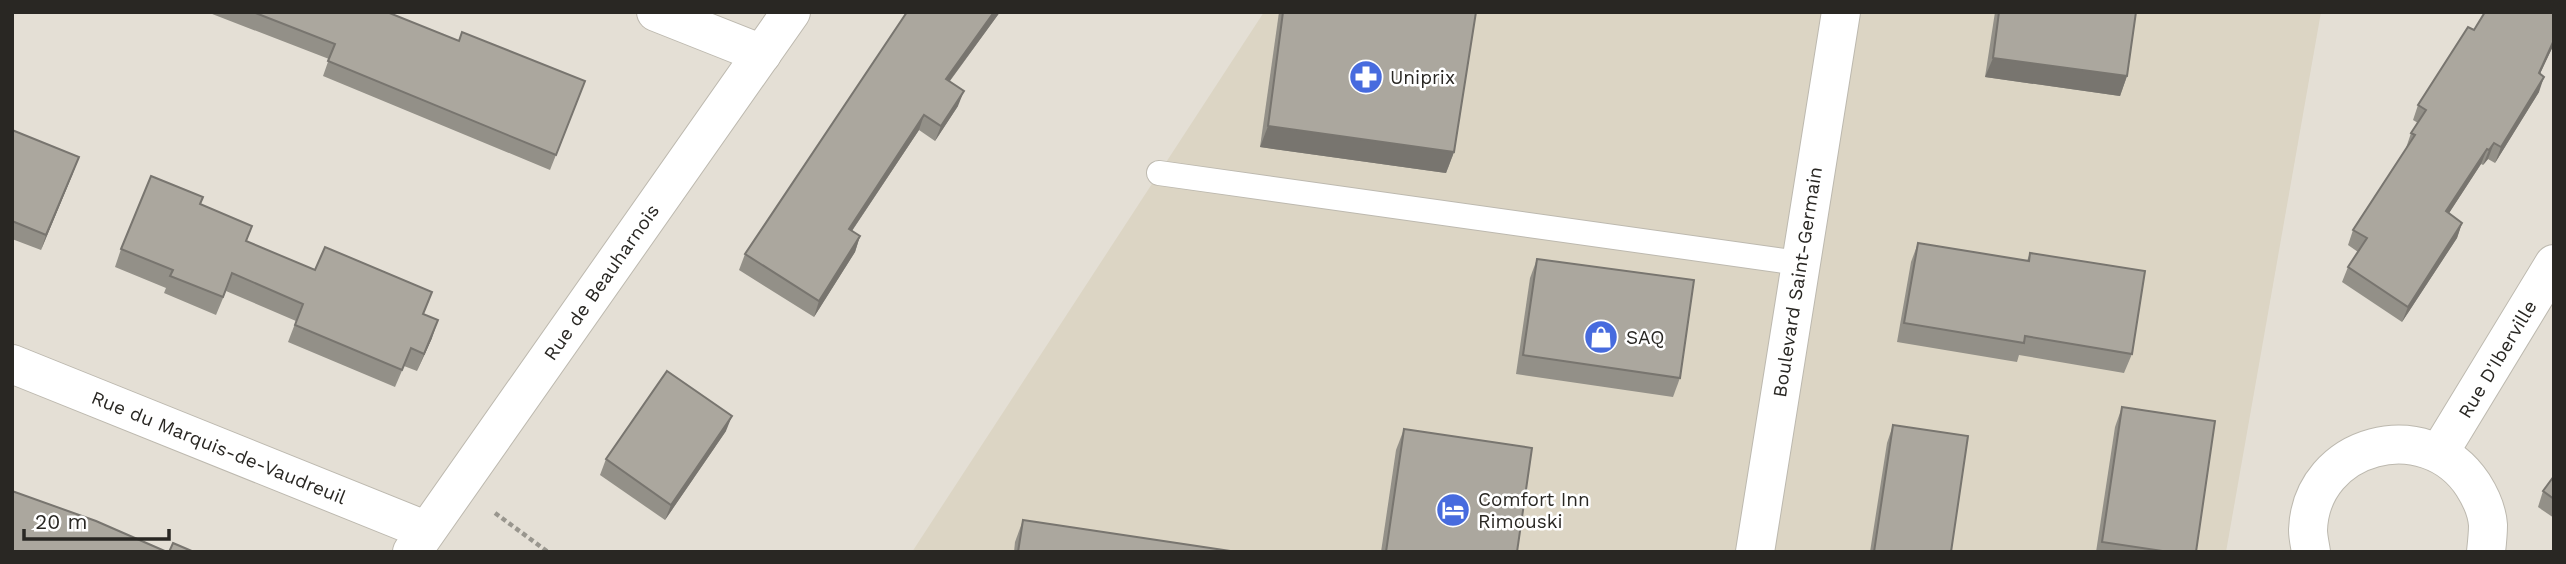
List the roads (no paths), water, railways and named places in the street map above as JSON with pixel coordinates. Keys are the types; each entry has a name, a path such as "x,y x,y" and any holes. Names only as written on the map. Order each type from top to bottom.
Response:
{"street":[{"path":"656,12 762,54"},
{"name":"Rue de Beauharnois","path":"419,541 791,12"},
{"name":"Boulevard Saint-Germain","path":"1755,552 1799,262 1841,12"},
{"name":"Rue D'Iberville","path":"2440,453 2554,264"},
{"name":"Rue du Marquis-de-Vaudreuil","path":"12,364 419,541"},
{"path":"2311,552 2308,530 2315,501 2330,475 2353,456 2381,445 2411,444 2440,453 2463,471 2480,495 2488,523 2486,552"}],"lane":[{"path":"1159,173 1799,262"}],"place":[{"name":"Uniprix","path":"1366,77"},
{"name":"SAQ","path":"1601,337"},
{"name":"Comfort Inn Rimouski","path":"1453,510"}]}
